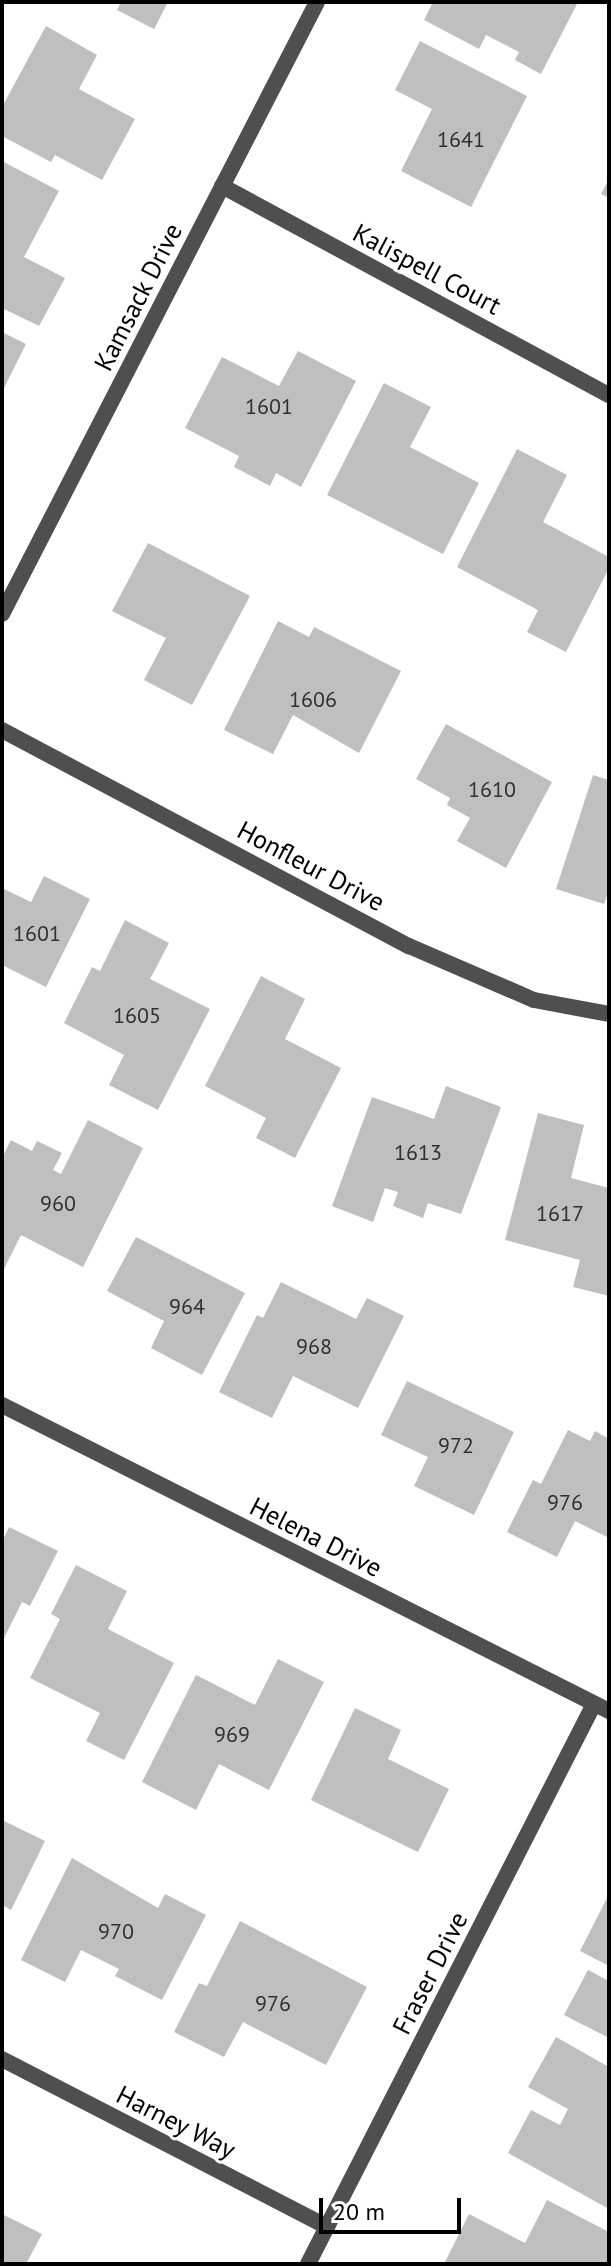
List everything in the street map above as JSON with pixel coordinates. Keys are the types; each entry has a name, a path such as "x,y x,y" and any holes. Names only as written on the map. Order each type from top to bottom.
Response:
{"street":[{"name":"Kamsack Drive","path":"2,614 317,2"},
{"name":"Kalispell Court","path":"222,186 609,395"},
{"name":"Honfleur Drive","path":"2,730 409,946 534,1000 609,1014"},
{"name":"Helena Drive","path":"2,1405 601,1708"},
{"name":"Fraser Drive","path":"308,2264 601,1708"},
{"name":"Harney Way","path":"2,2059 327,2227"}],"building":[{"path":"121,2 168,2 154,29 117,10"},
{"path":"433,2 578,2 541,74 515,60 519,52 486,35 479,49 424,20"},
{"path":"46,26 97,55 79,89 135,119 102,180 55,155 51,162 2,136 2,107"},
{"path":"420,41 527,96 471,207 401,171 432,109 395,90"},
{"path":"2,161 59,191 24,257 65,278 39,326 2,308"},
{"path":"609,179 609,198 601,194"},
{"path":"2,332 26,344 2,392"},
{"path":"298,351 356,381 301,487 276,473 270,486 234,467 239,456 185,428 222,357 279,386"},
{"path":"384,383 431,407 410,447 479,483 443,554 327,495"},
{"path":"517,449 567,475 543,522 609,557 609,568 566,652 527,632 538,610 457,567"},
{"path":"148,543 250,596 192,705 144,680 166,638 112,611"},
{"path":"278,621 309,637 314,627 401,671 359,753 293,715 273,754 224,730"},
{"path":"446,724 552,782 506,868 457,841 470,818 447,805 450,798 416,779"},
{"path":"593,775 609,780 609,890 604,904 556,889"},
{"path":"44,876 90,899 46,987 2,965 2,888 31,902"},
{"path":"125,920 169,943 150,979 210,1009 158,1110 109,1085 124,1055 64,1023 92,967 100,971"},
{"path":"261,976 305,999 285,1039 341,1068 295,1158 256,1138 266,1118 205,1086"},
{"path":"446,1086 501,1107 461,1214 428,1203 423,1218 393,1206 398,1192 385,1188 373,1222 332,1206 372,1097 434,1119"},
{"path":"538,1113 584,1125 571,1178 609,1188 609,1296 573,1287 580,1260 505,1240"},
{"path":"88,1120 143,1148 83,1267 21,1235 2,1273 2,1158 11,1140 32,1151 37,1141 62,1153 53,1170 61,1174"},
{"path":"136,1237 245,1293 202,1375 151,1348 164,1321 107,1291"},
{"path":"281,1282 356,1319 367,1298 404,1316 358,1408 293,1376 272,1418 219,1392 257,1315 263,1318"},
{"path":"407,1381 514,1432 474,1515 414,1486 428,1457 381,1435"},
{"path":"568,1430 590,1441 595,1431 609,1439 609,1538 575,1521 557,1557 507,1532 533,1480 541,1484"},
{"path":"9,1527 58,1551 30,1606 22,1602 2,1642 2,1542"},
{"path":"76,1565 127,1591 108,1629 174,1663 124,1760 86,1741 100,1713 30,1678 60,1619 51,1614"},
{"path":"278,1659 324,1682 269,1790 219,1764 196,1810 142,1782 196,1675 255,1705"},
{"path":"355,1708 401,1730 388,1759 449,1789 418,1852 311,1800"},
{"path":"2,1820 45,1841 11,1910 2,1905"},
{"path":"72,1858 158,1908 165,1894 206,1915 162,2000 115,1976 119,1969 81,1950 65,1982 21,1960"},
{"path":"609,1894 609,1966 580,1951"},
{"path":"240,1921 367,1987 326,2065 243,2022 224,2057 174,2032 199,1983 207,1986"},
{"path":"588,1970 609,1981 609,2038 564,2015"},
{"path":"556,2037 609,2067 609,2209 508,2153 531,2110 560,2125 568,2109 528,2087"},
{"path":"547,2200 609,2232 609,2264 444,2264 469,2214 525,2243"},
{"path":"2,2214 42,2234 26,2264 2,2264"}]}
